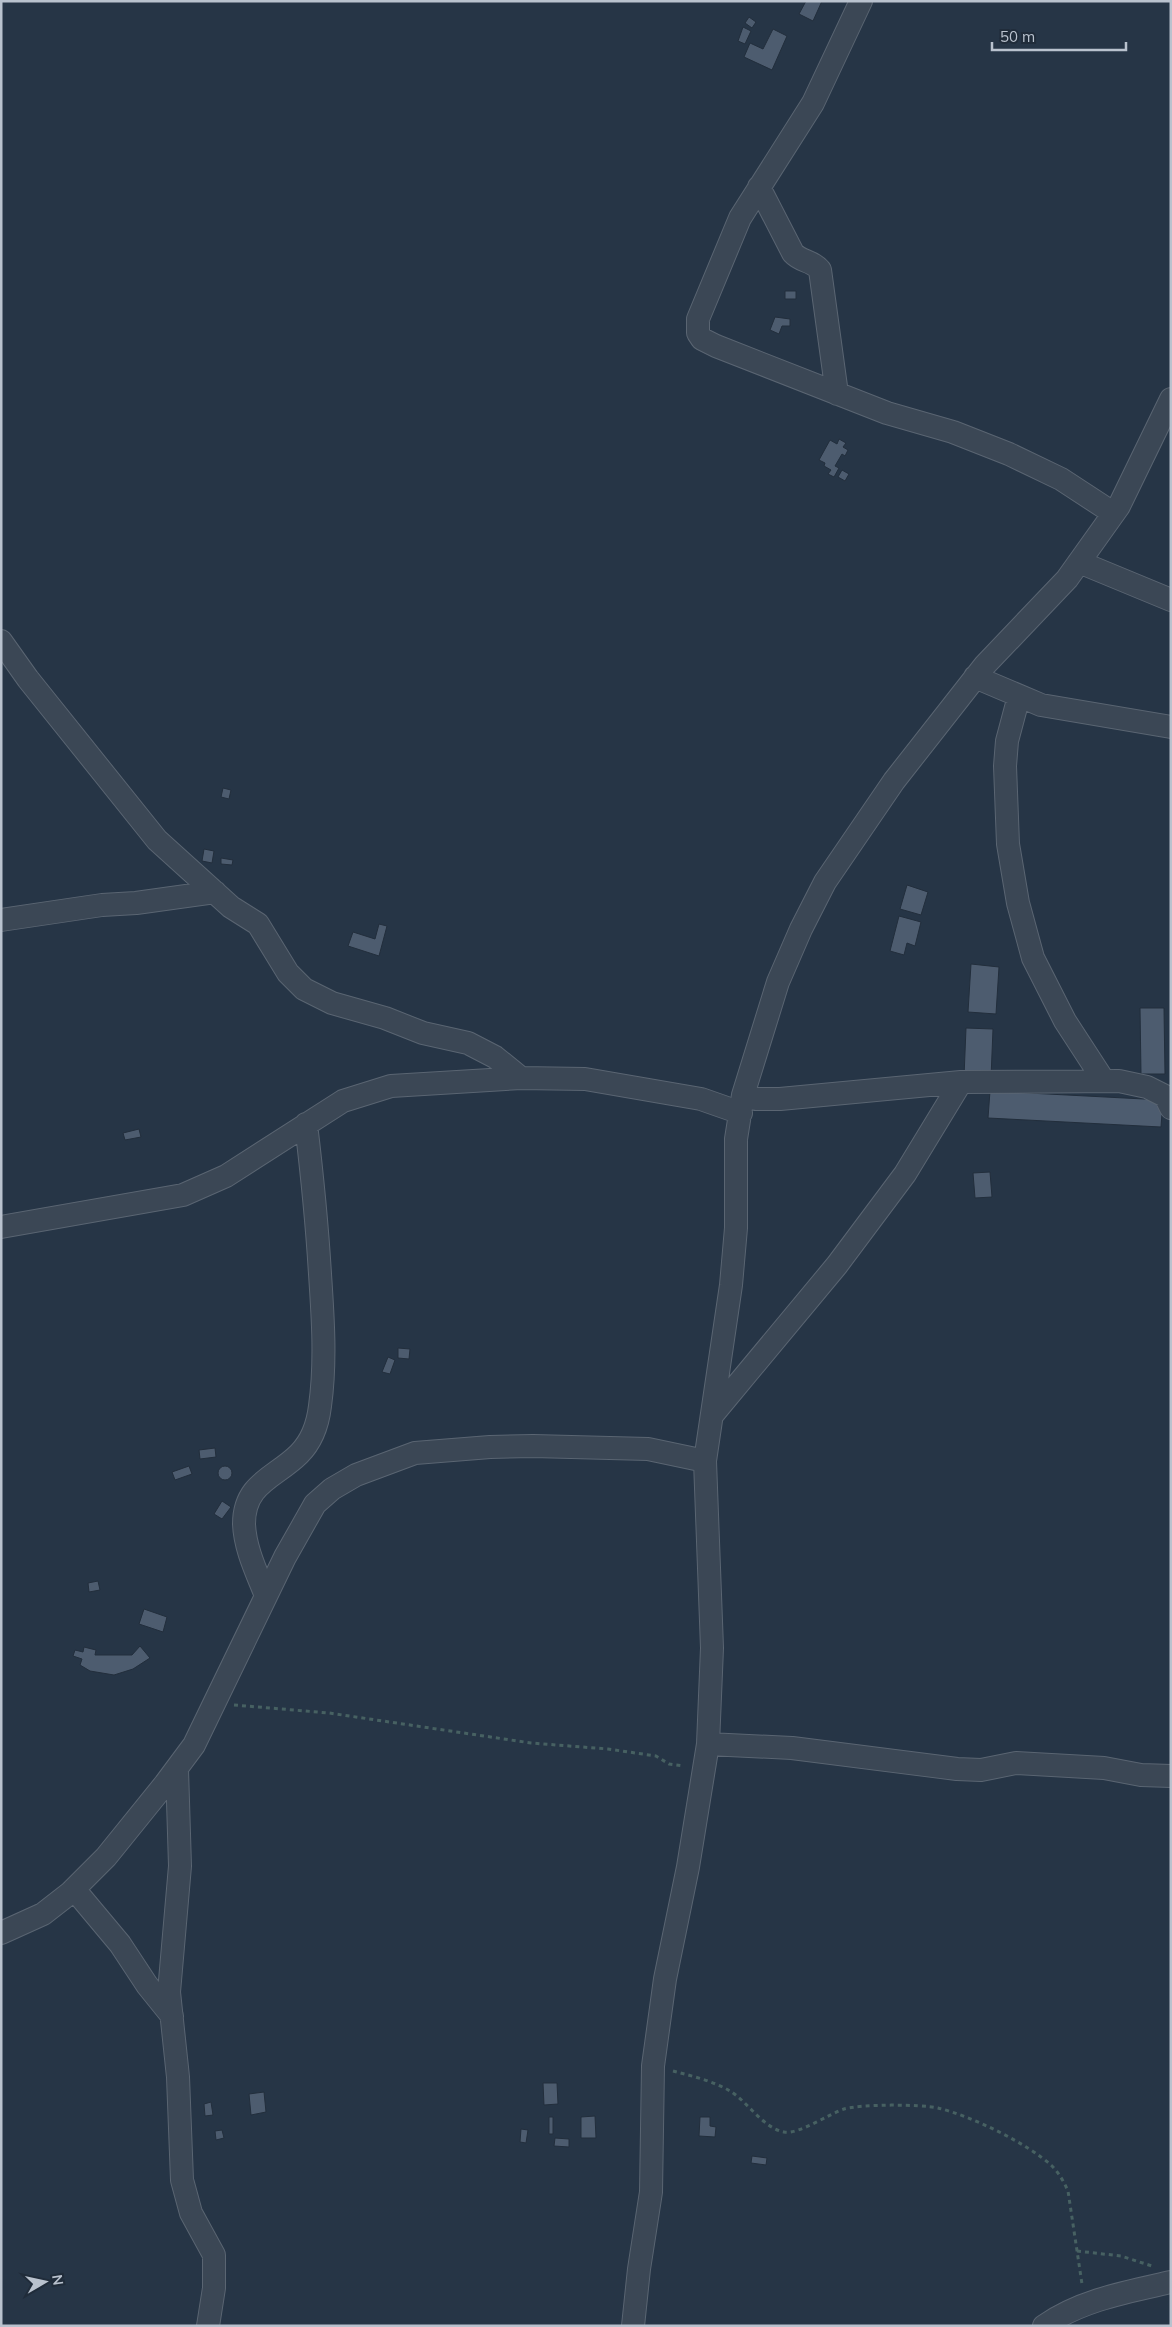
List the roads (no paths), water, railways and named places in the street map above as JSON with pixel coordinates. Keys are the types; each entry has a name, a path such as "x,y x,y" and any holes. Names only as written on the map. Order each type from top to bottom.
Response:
{"street":[{"path":"861,1 813,103 740,218 698,319 698,333 702,339 716,346 837,394 887,413 953,432 1009,454 1061,479 1113,513"},
{"path":"759,187 793,253 797,258 811,262 820,270 837,394"},
{"path":"633,2326 639,2268 651,2192 653,2066 665,1979 680,1910 706,1754 712,1648 705,1461 731,1285 736,1228 736,1139 742,1104 778,982 800,929 825,882 894,781 975,677 1067,579 1113,513 1171,399"},
{"path":"1079,562 1171,600"},
{"path":"1,641 34,686 157,840 231,906 258,924 288,973 304,989 332,1003 385,1018 424,1033 468,1043 495,1057 522,1078"},
{"path":"975,677 1041,705 1171,727"},
{"path":"1019,696 1007,741 1005,766 1008,844 1018,903 1033,958 1065,1021 1104,1081"},
{"path":"1,920 102,905 136,903 215,892"},
{"path":"1,1227 183,1195 226,1176 343,1101 391,1086 522,1078 585,1079 701,1099 742,1104 756,1099 780,1099 961,1082 1119,1081 1147,1087 1165,1096 1171,1108"},
{"path":"713,1415 837,1265 905,1174 961,1082"},
{"path":"266,1596 249,1551 244,1526 245,1510 251,1495 261,1482 301,1453 317,1427 320,1405 324,1353 322,1297 316,1204 306,1124"},
{"path":"1,1933 43,1914 74,1889 106,1857 177,1768 194,1745 266,1596 315,1504 332,1489 356,1476 415,1453 533,1446 648,1449 705,1461"},
{"path":"706,1754 792,1748 957,1769 981,1770 1016,1763 1104,1768 1141,1775 1171,1776"},
{"path":"177,1768 180,1866 169,1992 178,2077 182,2180 191,2213 214,2255 214,2288 208,2326"},
{"path":"74,1889 120,1944 147,1985 172,2016"},
{"path":"1044,2326 1084,2305 1164,2275"}]}
